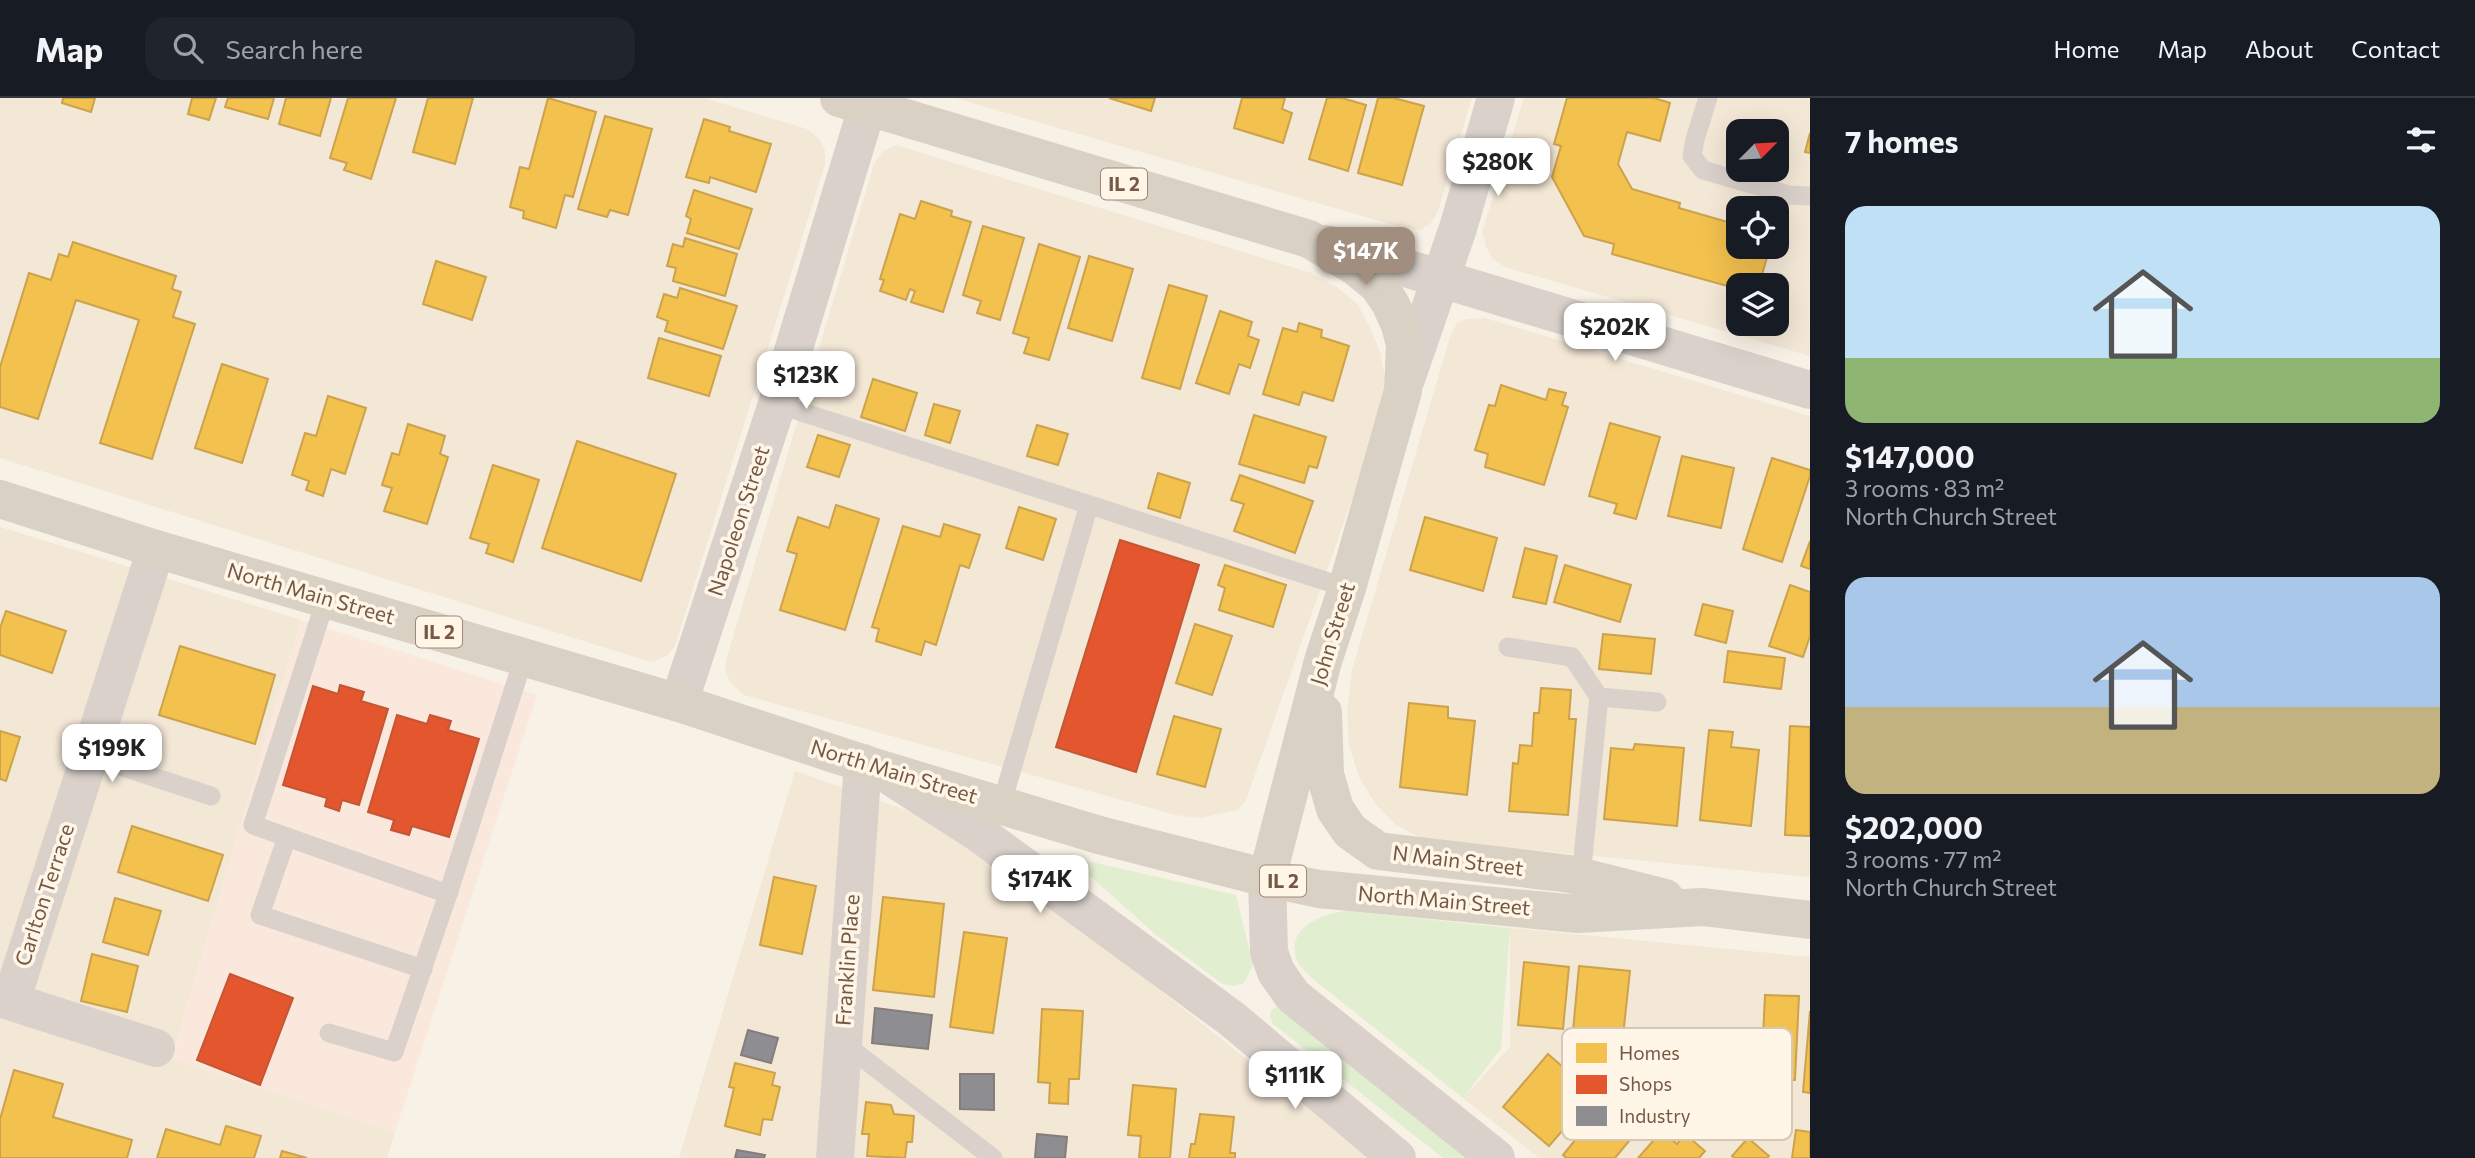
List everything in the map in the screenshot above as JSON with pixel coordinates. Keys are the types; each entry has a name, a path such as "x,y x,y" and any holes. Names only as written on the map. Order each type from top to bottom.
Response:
{"main road":[{"name":"IL 2","path":"859,101 1309,239"},
{"name":"John Street","path":"1268,878 1323,661 1347,588 1403,391 1405,345 1390,303 1378,285 1356,267 1309,239"},
{"name":"North Main Street","path":"0,499 156,549 679,704 1001,806 1099,835 1268,878 1319,889 1578,914 1703,907 1810,920"},
{"name":"N Main Street","path":"1323,661 1325,774 1335,809 1350,831 1378,851 1581,877 1703,907"}],"street":[{"name":"John Street","path":"1403,391 1458,228 1496,98"},
{"name":"Napoleon Street","path":"679,704 777,404 859,101"},
{"path":"1309,239 1810,390"},
{"name":"Carlton Terrace","path":"6,1000 90,756 156,549"},
{"path":"870,765 977,832 1232,1019 1398,1158"},
{"name":"Franklin Place","path":"835,1158 841,1042 870,765"},
{"path":"1268,878 1269,952 1276,972 1293,996 1496,1158"},
{"path":"1232,1019 1251,1007 1265,993 1276,972"},
{"path":"6,1000 156,1048"}],"lane":[{"path":"1708,98 1692,156 1703,170 1789,195 1810,195"},
{"path":"777,404 1347,588"},
{"path":"1001,806 1089,505"},
{"path":"326,599 253,825 448,894"},
{"path":"1508,647 1572,657 1599,697 1581,877"},
{"path":"329,1033 394,1052 524,657"},
{"path":"1599,697 1657,702"},
{"path":"90,756 211,796"},
{"path":"287,837 260,915 423,969"},
{"path":"841,1042 993,1158"}],"shaded area":[{"path":"0,98 704,98 807,129 819,139 825,150 825,164 675,646 667,656 651,662 0,458"},
{"path":"955,98 1472,98 1438,211 1431,223 1420,230 1404,228"},
{"path":"1524,98 1810,98 1810,356 1741,336 1789,336 1789,273 1726,273 1726,331 1505,267 1493,259 1482,232"},
{"path":"896,145 1311,273 1338,288 1358,305 1371,330 1380,352 1386,383 1383,411 1246,800 1237,810 1200,818 1176,815 744,695 730,682 725,668 727,657 874,164 882,152"},
{"path":"1485,318 1810,416 1810,877 1423,839 1396,825 1375,803 1359,777 1349,745 1347,712 1352,670 1450,337 1457,323 1467,319"},
{"path":"0,527 301,620 171,1059 395,1132 387,1158 0,1158"},
{"path":"301,620 537,695 395,1132 171,1059"},
{"path":"795,771 917,814 1015,876 1372,1158 679,1158"},
{"path":"1510,928 1810,957 1810,1158 1539,1158 1463,1098 1510,1047"}],"green space":[{"path":"1083,860 1236,895 1253,965 1244,983 1234,986 1223,984 1155,934 1080,867"},
{"path":"1346,911 1510,928 1501,1048 1463,1098 1313,979 1299,964 1295,950 1300,932 1316,920"},
{"path":"1280,1007 1474,1158 1443,1158 1272,1023 1270,1014 1273,1008"}],"building: Homes":[{"path":"63,98 95,98 91,112 62,103"},
{"path":"192,98 216,98 209,120 188,114"},
{"path":"228,98 274,98 268,119 225,107"},
{"path":"286,98 331,98 320,136 279,124"},
{"path":"348,98 396,98 371,179 344,170 347,163 330,158"},
{"path":"428,98 473,98 455,164 413,152"},
{"path":"548,98 596,112 573,197 565,195 556,228 523,218 524,211 510,207 520,167 529,169"},
{"path":"1109,98 1155,98 1151,111"},
{"path":"1242,98 1285,98 1282,109 1292,113 1283,143 1234,128"},
{"path":"1327,98 1342,98 1366,105 1348,171 1309,159"},
{"path":"1378,98 1394,98 1424,106 1402,185 1358,173"},
{"path":"1567,98 1654,98 1670,103 1660,141 1627,132 1618,164 1632,189 1680,203 1679,208 1726,222 1726,259 1767,259 1762,273 1726,273 1726,286 1612,254 1614,244 1584,236 1552,177 1561,146 1554,144"},
{"path":"605,116 652,129 628,215 610,210 607,217 578,209"},
{"path":"704,119 730,127 729,131 771,144 756,192 710,177 709,183 686,177"},
{"path":"1810,133 1810,153 1805,152"},
{"path":"694,190 752,209 739,249 687,233 691,219 686,216"},
{"path":"921,201 952,211 951,216 971,222 943,312 911,302 915,291 910,289 906,300 880,291 884,280 880,279 900,214 915,219"},
{"path":"983,226 1024,238 1000,320 977,313 981,301 963,295"},
{"path":"685,238 737,254 725,296 673,281 676,268 667,266 673,244 683,247"},
{"path":"73,242 176,276 172,289 181,292 173,317 195,324 152,459 100,443 139,320 76,300 38,419 0,407 0,367 29,273 51,280 59,254 68,257"},
{"path":"1039,244 1080,257 1049,360 1024,353 1029,338 1013,333"},
{"path":"1089,256 1133,269 1112,341 1068,328"},
{"path":"436,261 486,277 472,320 423,304"},
{"path":"1169,285 1207,296 1180,389 1142,378"},
{"path":"680,288 737,306 723,349 665,331 668,321 657,317 664,294 677,298"},
{"path":"1220,311 1252,322 1248,336 1259,340 1250,368 1239,364 1229,394 1196,383"},
{"path":"1299,323 1322,330 1321,337 1349,346 1333,401 1303,392 1299,405 1263,394 1283,328 1297,332"},
{"path":"659,338 721,356 709,396 648,378"},
{"path":"222,364 268,379 242,463 195,448"},
{"path":"873,379 917,393 905,431 861,417"},
{"path":"1501,385 1546,400 1549,389 1566,393 1562,405 1568,407 1544,485 1485,467 1488,454 1475,450 1489,405 1495,406"},
{"path":"328,396 366,408 345,474 331,469 323,496 306,490 309,481 292,475 305,433 316,436"},
{"path":"934,404 960,411 950,443 925,435"},
{"path":"1254,415 1326,437 1317,468 1309,466 1304,483 1239,464"},
{"path":"1610,423 1660,437 1636,519 1614,513 1617,504 1589,496"},
{"path":"408,424 445,436 440,454 448,457 427,524 384,511 392,488 382,485 392,453 399,455"},
{"path":"1037,425 1068,434 1058,465 1027,456"},
{"path":"818,435 850,445 839,477 807,467"},
{"path":"577,441 676,474 641,581 542,548"},
{"path":"1682,456 1734,468 1721,528 1668,516"},
{"path":"1772,458 1810,470 1782,562 1743,549"},
{"path":"493,465 539,480 513,562 486,553 489,544 470,538"},
{"path":"1158,473 1190,483 1180,518 1148,508"},
{"path":"1240,475 1313,501 1295,553 1234,531 1244,504 1231,500"},
{"path":"836,505 879,519 845,630 780,610 797,554 787,551 798,517 829,528"},
{"path":"1019,507 1056,519 1043,560 1006,548"},
{"path":"1425,517 1497,538 1483,591 1410,570"},
{"path":"944,524 980,535 969,568 960,565 936,645 925,641 921,655 876,641 879,629 872,627 903,526 940,537"},
{"path":"1810,541 1810,569 1801,566"},
{"path":"1525,548 1557,556 1546,604 1513,597"},
{"path":"1225,565 1286,585 1273,627 1219,610 1225,588 1218,585"},
{"path":"1565,565 1631,585 1620,622 1554,602"},
{"path":"1790,585 1810,592 1810,636 1803,657 1769,646"},
{"path":"1703,604 1733,611 1726,643 1695,635"},
{"path":"6,611 66,631 52,673 0,655 0,628"},
{"path":"1195,624 1232,636 1212,695 1176,683"},
{"path":"1603,634 1655,639 1651,674 1599,669"},
{"path":"180,646 275,675 255,744 159,715"},
{"path":"1728,651 1785,658 1781,689 1724,682"},
{"path":"1541,688 1571,690 1569,719 1576,719 1568,815 1509,811 1513,763 1518,764 1520,745 1532,746 1534,713 1539,713"},
{"path":"1409,703 1448,707 1448,718 1475,721 1467,795 1400,787"},
{"path":"1174,716 1221,729 1205,787 1157,774"},
{"path":"1790,726 1810,727 1810,836 1785,835"},
{"path":"1709,730 1733,732 1731,747 1759,750 1751,826 1700,820"},
{"path":"0,731 20,737 6,781 0,779"},
{"path":"1635,744 1684,748 1677,826 1604,819 1611,748 1633,750"},
{"path":"132,826 223,855 208,901 118,872"},
{"path":"774,877 816,886 802,954 760,945"},
{"path":"883,897 944,904 934,997 873,990"},
{"path":"115,898 161,911 148,955 103,942"},
{"path":"964,932 1007,938 993,1033 950,1027"},
{"path":"92,954 138,966 127,1012 81,1001"},
{"path":"1524,962 1569,967 1563,1028 1518,1025"},
{"path":"1579,966 1630,971 1624,1028 1573,1028"},
{"path":"1765,995 1799,996 1795,1080 1792,1080 1792,1028 1763,1028"},
{"path":"1042,1009 1083,1011 1079,1079 1069,1079 1068,1104 1049,1103 1050,1083 1038,1082"},
{"path":"1810,1011 1810,1093 1803,1092"},
{"path":"1548,1054 1562,1066 1562,1131 1549,1146 1503,1107"},
{"path":"735,1063 775,1073 772,1085 780,1087 772,1120 763,1119 760,1135 725,1126 734,1088 729,1087"},
{"path":"14,1070 63,1084 53,1117 132,1140 127,1158 0,1158 0,1119"},
{"path":"1133,1085 1176,1089 1170,1158 1139,1158 1141,1136 1128,1135"},
{"path":"866,1102 891,1105 894,1114 914,1116 912,1142 907,1142 905,1158 867,1156 869,1134 862,1134"},
{"path":"1200,1114 1234,1117 1230,1153 1235,1153 1235,1158 1189,1158 1191,1144 1195,1144"},
{"path":"226,1126 261,1136 254,1158 157,1158 166,1129 220,1145"},
{"path":"1796,1130 1810,1132 1810,1158 1792,1158"},
{"path":"1575,1140 1630,1140 1615,1158 1566,1158 1563,1155"},
{"path":"1654,1140 1672,1140 1677,1144 1680,1140 1692,1140 1705,1151 1699,1158 1638,1158"},
{"path":"1746,1140 1750,1140 1769,1156 1735,1158 1732,1156"},
{"path":"282,1151 307,1158 280,1158"}],"building: Shops":[{"path":"1120,540 1199,565 1136,772 1056,747"},
{"path":"340,685 364,692 361,701 388,709 359,805 342,800 339,811 325,806 327,798 283,785 313,686 338,694"},
{"path":"397,715 427,724 430,715 451,721 448,730 479,739 449,837 412,826 409,835 391,830 394,820 368,812"},
{"path":"230,974 293,998 260,1085 197,1060"}],"building: Industry":[{"path":"875,1008 932,1015 928,1049 872,1043"},
{"path":"748,1030 778,1038 771,1063 741,1055"},
{"path":"960,1074 994,1074 994,1110 960,1109"},
{"path":"1037,1134 1067,1137 1065,1158 1035,1158"},
{"path":"737,1150 765,1155 764,1158 735,1158"}]}
